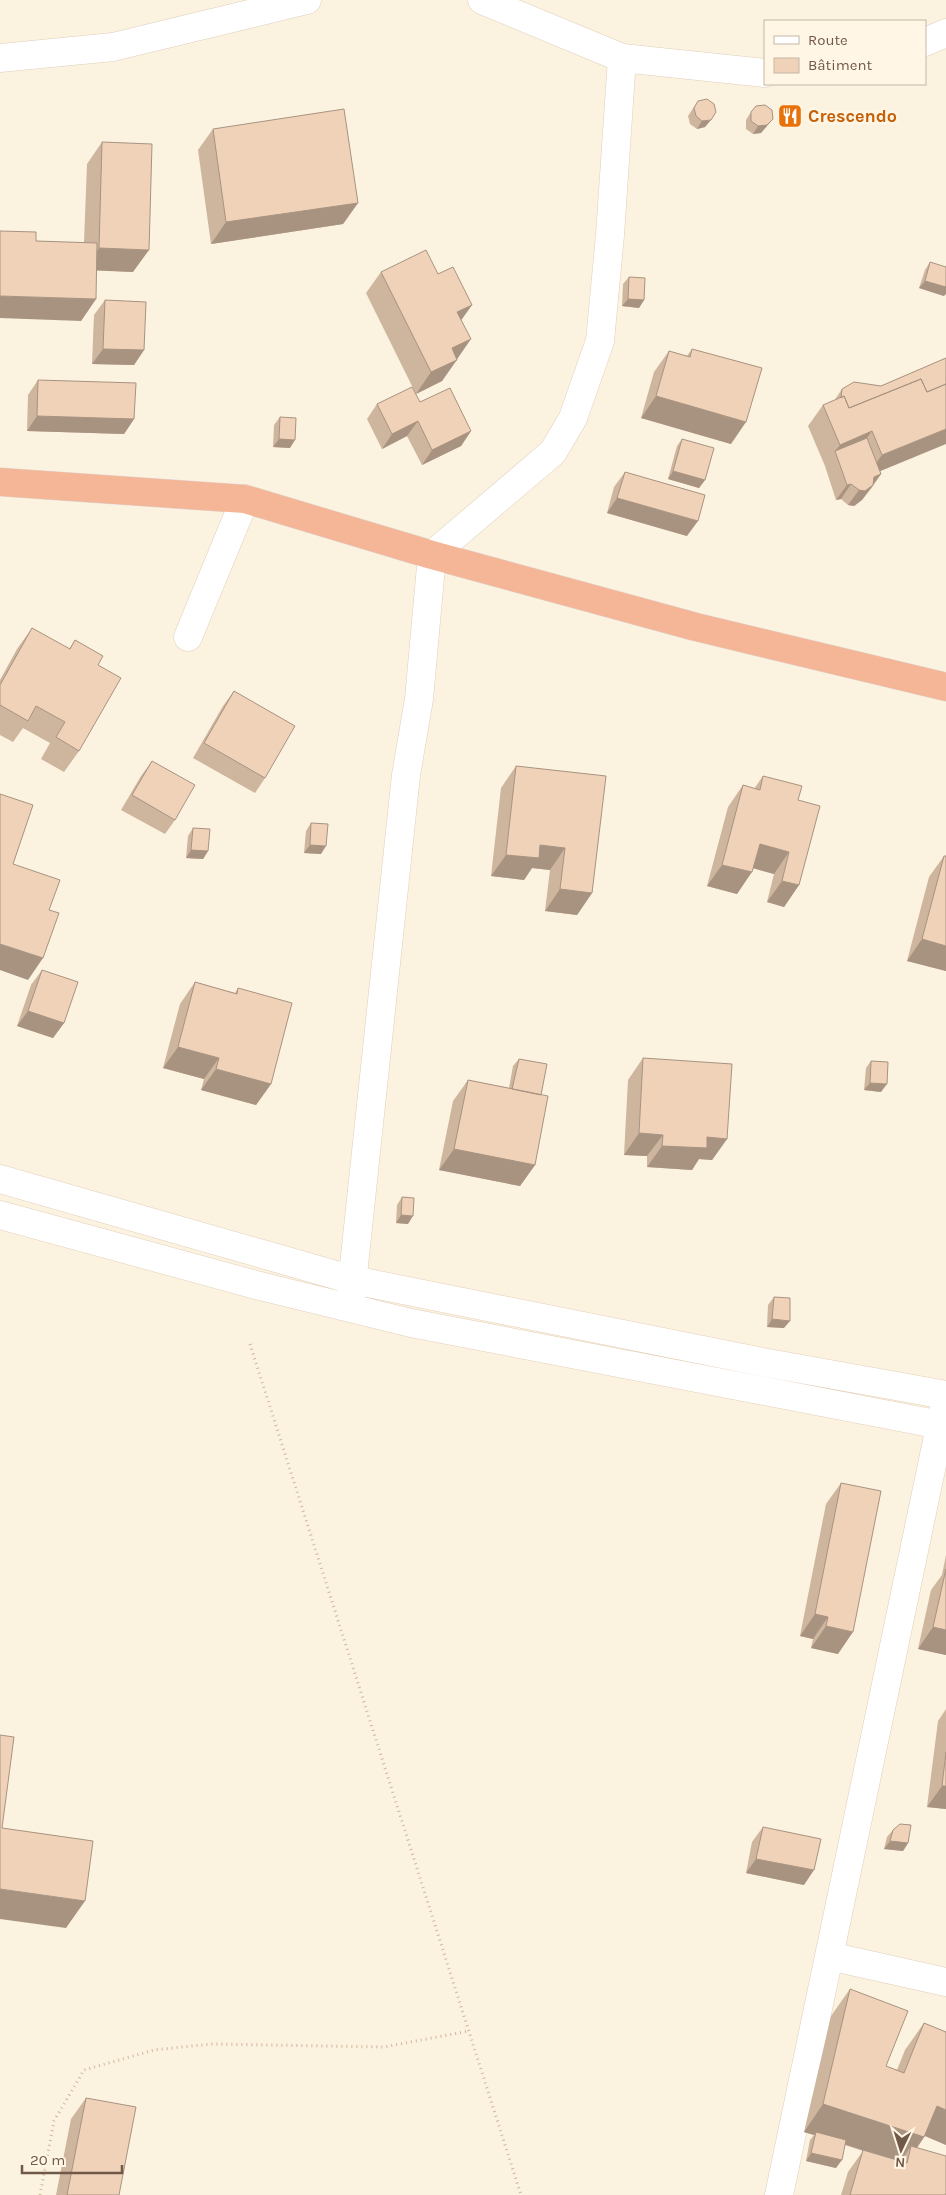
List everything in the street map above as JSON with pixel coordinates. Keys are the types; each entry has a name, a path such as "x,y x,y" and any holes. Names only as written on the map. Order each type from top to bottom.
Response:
{"highway":[{"path":"0,482 245,499 432,555 696,627 946,687"}],"street":[{"path":"0,58 113,47 307,0"},
{"path":"482,0 622,58 764,73"},
{"path":"926,42 946,33"},
{"path":"349,1308 406,775 419,700 432,555 553,452 573,418 600,341 610,235 622,58"},
{"path":"188,637 245,499"},
{"path":"0,1179 353,1280 946,1397 943,1426 779,2195"},
{"path":"0,1215 411,1323 943,1426"},
{"path":"829,1956 946,1982"}],"path":[{"path":"250,1344 521,2195"},
{"path":"40,2195 54,2121 84,2070 154,2050 211,2044 384,2047 469,2031"}],"building":[{"path":"707,99 714,104 716,112 711,120 702,121 696,116 694,108 698,101"},
{"path":"765,105 772,110 773,119 767,125 758,126 751,121 751,112 756,106"},
{"path":"344,109 358,203 226,222 213,129"},
{"path":"102,142 152,144 149,250 99,248"},
{"path":"0,231 36,232 36,241 97,243 96,299 0,296"},
{"path":"426,250 438,274 453,267 472,305 457,312 471,339 452,348 457,360 431,372 381,272"},
{"path":"930,262 946,267 946,287 925,281"},
{"path":"629,277 645,278 644,300 628,299"},
{"path":"105,300 146,302 144,350 103,349"},
{"path":"692,349 762,368 746,422 656,396 669,351 690,357"},
{"path":"946,358 946,384 927,392 921,379 849,408 844,396 841,398 842,389 854,382 881,386"},
{"path":"921,379 927,392 946,384 946,429 882,455 872,431 840,445 823,405 844,396 849,408"},
{"path":"38,380 136,383 134,419 37,416"},
{"path":"412,387 420,402 450,388 471,431 432,450 418,421 392,434 377,404"},
{"path":"280,417 296,418 295,440 279,439"},
{"path":"867,438 881,474 874,477 873,485 865,491 859,490 851,484 847,485 835,451"},
{"path":"682,439 714,448 705,480 673,471"},
{"path":"625,472 705,495 698,521 617,498"},
{"path":"32,628 70,649 75,640 103,656 98,665 121,678 79,751 56,737 65,722 36,706 28,721 0,705 0,685"},
{"path":"234,691 295,726 265,778 204,743"},
{"path":"152,761 195,785 175,820 132,795"},
{"path":"516,766 606,776 592,893 560,889 565,848 540,845 539,858 506,855"},
{"path":"763,776 802,786 798,800 820,806 799,885 782,881 789,852 760,844 752,872 722,865 743,785 760,790"},
{"path":"0,794 33,805 13,864 60,880 49,910 59,913 43,958 0,944"},
{"path":"311,823 328,824 326,846 310,845"},
{"path":"193,828 210,829 208,851 191,850"},
{"path":"944,856 946,856 946,946 922,939"},
{"path":"42,970 78,982 64,1023 28,1011"},
{"path":"195,982 237,994 238,988 292,1003 271,1084 216,1069 219,1058 178,1047"},
{"path":"643,1058 732,1064 727,1139 707,1137 707,1148 662,1146 663,1135 639,1133"},
{"path":"519,1059 547,1064 541,1095 512,1089"},
{"path":"871,1061 888,1062 887,1084 870,1083"},
{"path":"468,1080 548,1096 535,1165 454,1149"},
{"path":"402,1197 414,1198 413,1216 401,1215"},
{"path":"774,1297 790,1298 790,1321 772,1319"},
{"path":"841,1483 881,1491 853,1632 826,1626 828,1617 815,1614"},
{"path":"946,1569 946,1630 933,1627"},
{"path":"0,1735 14,1737 2,1828 93,1841 85,1901 0,1889"},
{"path":"946,1752 946,1786 942,1786"},
{"path":"900,1824 911,1825 908,1843 890,1841 893,1830"},
{"path":"763,1827 821,1839 814,1870 756,1859"},
{"path":"850,1989 908,2011 886,2066 904,2073 924,2023 946,2032 946,2110 937,2106 924,2137 823,2104"},
{"path":"86,2098 136,2107 119,2195 67,2195"},
{"path":"816,2132 846,2140 842,2160 811,2153"},
{"path":"911,2146 946,2156 945,2195 850,2195 863,2150 907,2163"}],"place":[{"name":"Crescendo","path":"790,116"}]}
